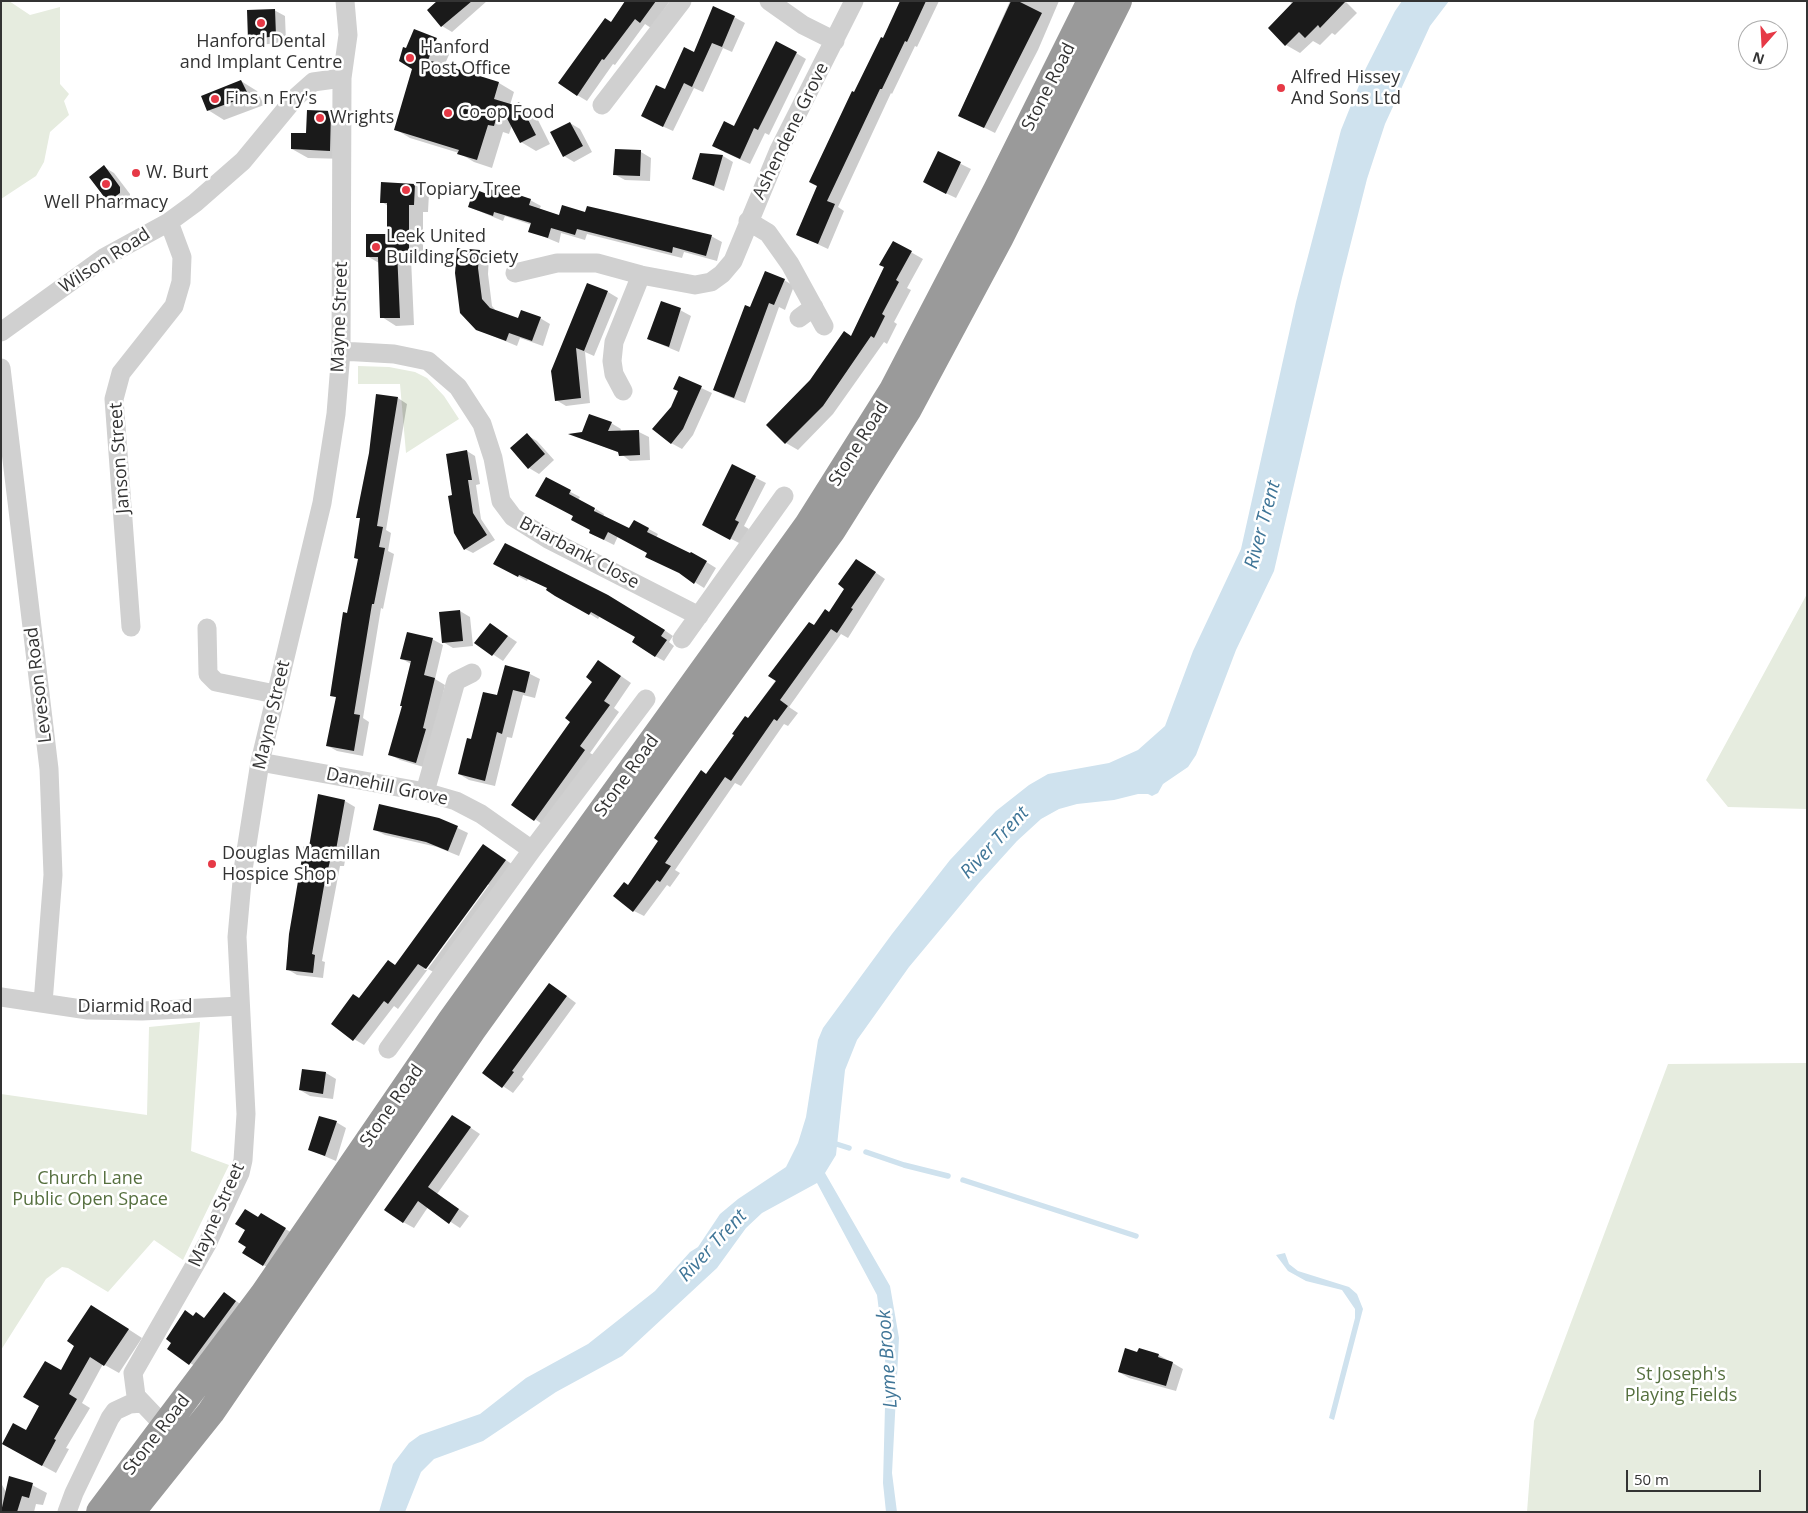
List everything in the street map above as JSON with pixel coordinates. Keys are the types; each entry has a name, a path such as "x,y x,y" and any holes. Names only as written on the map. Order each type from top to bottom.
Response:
{"highway":[{"name":"Stone Road","path":"132,1512 211,1412 282,1311 472,1030 832,530 908,409 965,277 1092,1"},
{"name":"Stone Road","path":"100,1512 264,1294 451,1021 808,526 965,277 1118,1"}],"street":[{"name":"Mayne Street","path":"183,1446 142,1403 133,1389 133,1373 207,1244 240,1173 243,1160 246,1114 237,937 243,870 260,762 275,694 309,564 322,503 336,414 341,350 342,78 348,35 344,1"},
{"path":"602,104 682,1"},
{"name":"Ashendene Grove","path":"769,1 803,25 834,41"},
{"name":"Ashendene Grove","path":"515,273 557,263 597,263 641,275 695,286 711,282 722,274 733,261 779,150 854,1"},
{"name":"Wilson Road","path":"1,332 105,257 169,222 195,202 243,161 312,82 321,79 342,78"},
{"path":"748,221 768,234 790,264 824,326"},
{"name":"Janson Street","path":"131,627 114,399 121,373 174,306 181,282 182,257 169,222"},
{"path":"623,391 614,374 612,361 614,342 641,275"},
{"path":"799,318 814,306"},
{"name":"Briarbank Close","path":"341,350 394,354 428,361 458,387 482,424 493,458 501,502 513,517 548,539 699,616"},
{"name":"Leveson Road","path":"1,368 49,769 53,875 43,1003"},
{"path":"682,639 784,496"},
{"path":"207,628 208,674 216,682 275,694"},
{"path":"425,792 459,674"},
{"path":"389,1041 532,850 639,701"},
{"name":"Danehill Grove","path":"260,762 425,792 456,801 480,814 532,850"},
{"name":"Diarmid Road","path":"1,997 88,1010 240,1006"},
{"path":"67,1512 74,1493 110,1418 115,1411 130,1404 142,1403"}],"green space":[{"path":"1,1 9,1 30,15 60,7 60,84 69,94 64,101 69,115 50,132 44,162 36,176 1,199"},
{"path":"358,366 389,367 415,372 427,378 444,396 459,419 406,453 400,384 358,384"},
{"path":"1807,594 1807,809 1728,807 1706,780"},
{"name":"Church Lane Public Open Space","path":"200,1022 191,1151 229,1165 183,1260 154,1240 108,1292 68,1268 62,1267 46,1279 1,1350 1,1094 147,1115 149,1027"},
{"name":"St Joseph's Playing Fields","path":"1807,1063 1807,1512 1527,1512 1534,1421 1668,1064"}],"water":[{"path":"1402,1 1449,1 1430,26 1385,124 1367,179 1342,278 1274,571 1236,650 1196,755 1188,767 1163,784 1158,793 1152,796 1138,794 1114,800 1077,804 1059,809 1041,819 1017,841 979,883 909,967 857,1040 845,1070 836,1155 825,1173 890,1286 899,1338 892,1473 897,1512 886,1512 883,1483 886,1368 877,1295 817,1183 762,1213 746,1228 717,1268 622,1356 556,1392 483,1441 434,1459 421,1472 405,1512 379,1512 393,1464 409,1443 420,1435 480,1414 526,1378 588,1344 655,1291 690,1252 698,1247 720,1214 738,1199 786,1167 798,1143 806,1117 818,1040 823,1028 892,934 950,860 996,811 1029,785 1048,774 1109,763 1138,750 1165,726 1193,651 1241,549 1296,302 1341,130 1366,68"},
{"path":"1285,1253 1289,1264 1298,1271 1349,1287 1357,1294 1363,1309 1334,1420 1329,1418 1355,1318 1355,1309 1342,1290 1306,1281 1288,1271 1276,1255"}],"building":[{"path":"437,1 472,1 441,27 427,10"},
{"path":"625,1 656,1 640,23 635,19 604,60 602,59 577,96 558,83 605,18 611,22"},
{"path":"900,1 926,1 907,42 905,41 882,89 880,89 827,201 835,204 818,244 796,235 817,186 809,182 852,91 854,92 881,37 883,38"},
{"path":"1011,1 1018,1 1042,13 984,128 958,116"},
{"path":"1294,1 1346,1 1320,28 1318,25 1305,38 1299,32 1285,46 1268,28"},
{"path":"713,6 735,16 722,47 712,43 692,87 684,83 663,127 641,116 656,85 665,89 684,47 694,52"},
{"name":"Hanford Dental and Implant Centre","path":"275,9 276,36 248,40 247,10"},
{"name":"Co-op Food","path":"414,29 437,38 428,60 499,82 494,99 514,105 519,102 536,135 520,143 500,105 494,126 488,125 477,160 457,154 459,150 394,130 412,69 399,61 403,47 406,48"},
{"path":"776,41 797,52 758,130 754,128 740,159 712,146 724,121 734,126"},
{"name":"Fins n Fry's","path":"241,80 249,96 207,111 201,96"},
{"path":"307,110 331,111 330,151 291,149 291,133 306,133"},
{"path":"570,122 583,146 563,157 550,132"},
{"path":"615,149 641,150 640,176 613,175"},
{"path":"938,151 961,162 946,194 923,182"},
{"path":"700,153 723,155 714,186 692,179"},
{"name":"Well Pharmacy","path":"104,165 120,187 120,193 108,202 89,177"},
{"path":"381,182 415,184 414,205 409,205 409,251 397,251 400,318 380,318 378,257 366,257 366,234 387,234 387,203 380,203"},
{"path":"474,189 487,194 489,189 506,194 507,191 531,199 529,205 559,215 562,205 585,212 587,206 712,235 706,256 673,247 672,253 577,229 575,235 551,228 548,238 528,232 531,223 494,212 493,216 468,207"},
{"path":"893,241 912,251 896,280 899,282 882,314 885,316 874,338 871,336 823,406 785,444 766,425 810,380 844,331 851,336 884,267 879,265"},
{"path":"457,248 480,250 478,268 482,299 490,308 518,318 521,310 541,317 532,341 509,333 506,341 476,330 460,313 455,273"},
{"path":"765,271 785,279 774,305 769,303 734,398 713,390 745,305 750,307"},
{"path":"587,283 608,291 584,351 576,348 581,398 555,401 551,371"},
{"path":"661,301 681,308 669,347 647,339"},
{"path":"679,376 702,386 683,429 671,444 652,429 671,407 678,391 673,389"},
{"path":"376,394 398,397 377,526 383,527 379,547 385,548 374,604 372,604 354,714 360,715 354,751 326,746 336,697 330,696 343,612 347,613 358,559 354,558 360,518 356,518 369,453"},
{"path":"589,414 612,422 608,431 639,430 640,455 619,456 618,452 568,434 582,432"},
{"path":"527,433 545,454 528,469 510,448"},
{"path":"467,450 472,480 468,480 473,513 487,535 464,550 454,533 448,496 452,495 446,454"},
{"path":"732,464 756,476 735,520 739,522 730,540 702,525"},
{"path":"546,477 571,490 569,494 595,508 594,511 629,528 634,520 649,528 647,532 707,561 694,584 679,573 645,557 647,553 608,532 604,540 589,533 590,530 571,520 573,516 535,496"},
{"path":"505,543 608,595 665,630 661,636 667,640 655,657 632,642 635,637 591,612 589,615 555,596 546,590 547,588 519,575 518,577 493,564"},
{"path":"856,559 876,572 851,608 853,609 837,633 831,629 780,700 788,706 777,721 774,719 731,781 725,777 665,863 671,866 660,882 657,880 633,912 613,896 624,882 628,885 658,841 654,838 701,770 706,774 745,716 748,718 776,681 768,676 809,622 814,625 825,609 829,612 844,589 838,584"},
{"path":"460,610 463,641 442,643 439,612"},
{"path":"490,623 508,636 492,656 474,643"},
{"path":"407,632 433,638 424,675 435,678 423,728 426,729 416,763 388,755 402,706 400,706 411,661 400,659"},
{"path":"598,660 621,676 604,701 610,705 580,746 585,750 534,821 511,805 570,722 565,718 592,682 586,677"},
{"path":"505,665 530,672 525,693 513,690 502,734 497,732 485,781 458,774 467,738 471,739 483,692 497,695"},
{"path":"318,794 345,800 334,861 330,861 324,886 312,954 315,955 313,973 286,970 289,934 304,846 309,847"},
{"path":"379,804 439,818 458,826 448,851 426,842 373,830"},
{"path":"483,844 506,860 426,969 418,964 388,1004 384,1001 353,1041 331,1024 353,994 359,998 388,960 395,965"},
{"path":"549,983 567,996 512,1071 514,1072 502,1088 482,1073"},
{"path":"302,1069 326,1072 323,1094 299,1090"},
{"path":"452,1115 471,1127 428,1187 459,1209 449,1224 418,1201 403,1223 384,1210"},
{"path":"319,1116 337,1121 325,1156 308,1150"},
{"path":"245,1209 258,1217 261,1213 286,1228 263,1266 242,1253 246,1247 238,1242 245,1230 235,1224"},
{"path":"224,1292 236,1301 189,1365 167,1349 171,1343 166,1339 185,1310 193,1316 196,1312 204,1318"},
{"path":"91,1305 129,1329 104,1366 90,1357 69,1394 77,1399 54,1439 56,1440 42,1466 2,1444 13,1423 26,1430 39,1406 23,1397 45,1361 61,1370 74,1346 67,1341"},
{"path":"1125,1348 1137,1352 1139,1348 1159,1354 1158,1357 1173,1362 1166,1386 1118,1372"},
{"path":"9,1476 33,1483 29,1498 22,1496 17,1512 1,1512"}],"waterway":[{"path":"830,1142 849,1148"},
{"path":"866,1152 904,1165 948,1176"},
{"path":"963,1180 1136,1236"}],"place":[{"name":"Hanford Dental and Implant Centre","path":"261,23"},
{"name":"Hanford Post Office","path":"410,58"},
{"name":"Alfred Hissey And Sons Ltd","path":"1281,88"},
{"name":"Fins n Fry's","path":"215,99"},
{"name":"Co-op Food","path":"448,113"},
{"name":"Wrights","path":"320,118"},
{"name":"W. Burt","path":"136,173"},
{"name":"Well Pharmacy","path":"106,184"},
{"name":"Topiary Tree","path":"406,190"},
{"name":"Leek United Building Society","path":"376,247"},
{"name":"Douglas Macmillan Hospice Shop","path":"212,864"}],"water label":[{"name":"River Trent","path":"1263,525"},
{"name":"River Trent","path":"995,843"},
{"name":"River Trent","path":"713,1246"},
{"name":"Lyme Brook","path":"888,1359"}]}
